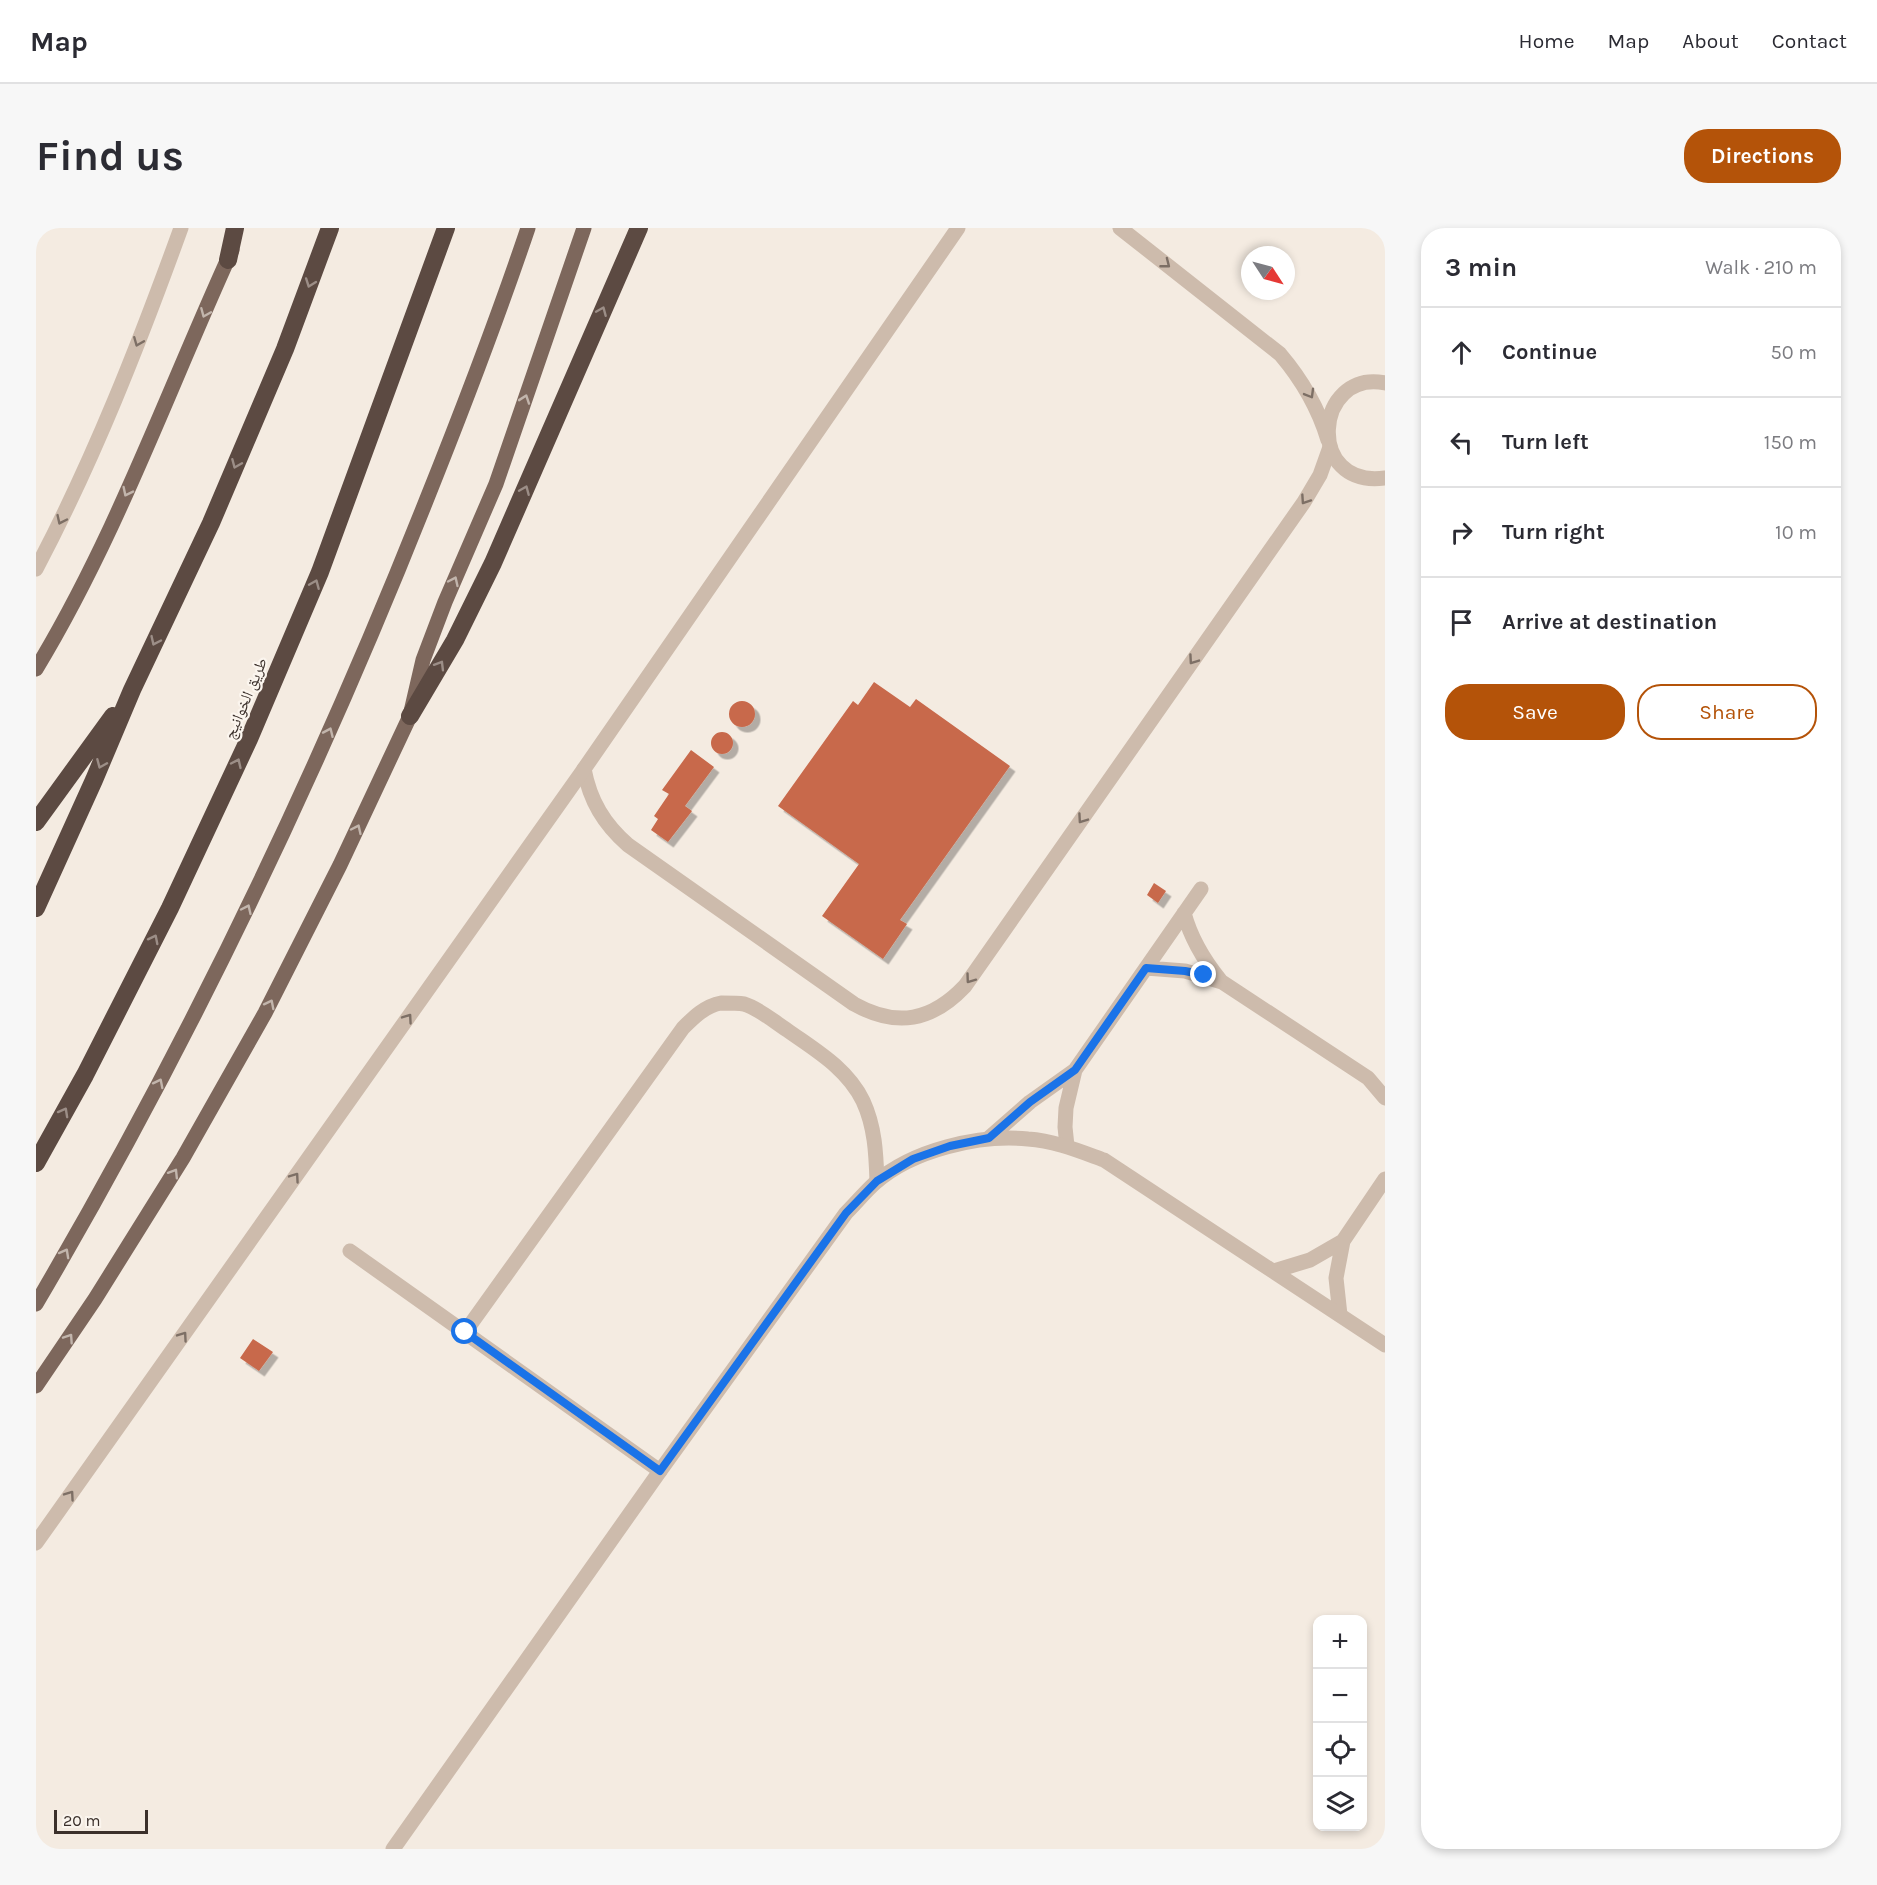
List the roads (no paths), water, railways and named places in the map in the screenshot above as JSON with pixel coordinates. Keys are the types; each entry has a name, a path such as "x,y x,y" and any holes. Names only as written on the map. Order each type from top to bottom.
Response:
{"highway":[{"path":"228,260 235,228"},
{"path":"36,908 90,790 132,690 216,512 285,349 330,228"},
{"name":"طريق الخوانيج","path":"36,1163 85,1075 170,908 249,739 320,572 446,228"},
{"path":"410,716 455,640 493,563 639,228"},
{"path":"36,822 132,690"}],"main road":[{"path":"36,669 57,634 130,487 242,228"},
{"path":"36,1304 138,1124 229,948 312,771 410,542 508,289 528,228"},
{"path":"36,1386 95,1299 177,1168 265,1013 340,865 410,716 423,660 445,602 496,484 584,228"}],"street":[{"path":"36,569 107,420 181,228"},
{"path":"36,1543 584,769 958,228"},
{"path":"1120,228 1280,354 1297,373 1310,394 1321,416 1329,444 1337,460 1348,471 1361,477 1385,478"},
{"path":"584,769 587,787 603,819 627,845 854,1004 872,1014 892,1019 913,1018 933,1012 951,1001 965,986 1304,502 1320,476 1329,444 1327,426 1331,411 1339,399 1351,389 1364,383 1385,383"},
{"path":"989,1138 1030,1102 1075,1070 1201,889"},
{"path":"1184,913 1198,950 1222,982"},
{"path":"1146,968 1185,971 1222,982 1368,1078 1385,1084"},
{"path":"465,1332 683,1028 699,1012 720,1004 742,1004 762,1013 832,1062 849,1079 862,1099 871,1121 876,1145 877,1181"},
{"path":"1067,1146 1066,1108 1075,1070"},
{"path":"1368,1078 1385,1098"},
{"path":"393,1849 660,1471 846,1213 877,1181 913,1159 950,1146 989,1138 1028,1139 1067,1146 1104,1161 1385,1345"},
{"path":"1340,1315 1336,1278 1343,1241 1385,1179"},
{"path":"1274,1271 1310,1260 1343,1241"},
{"path":"350,1251 660,1471"}]}
